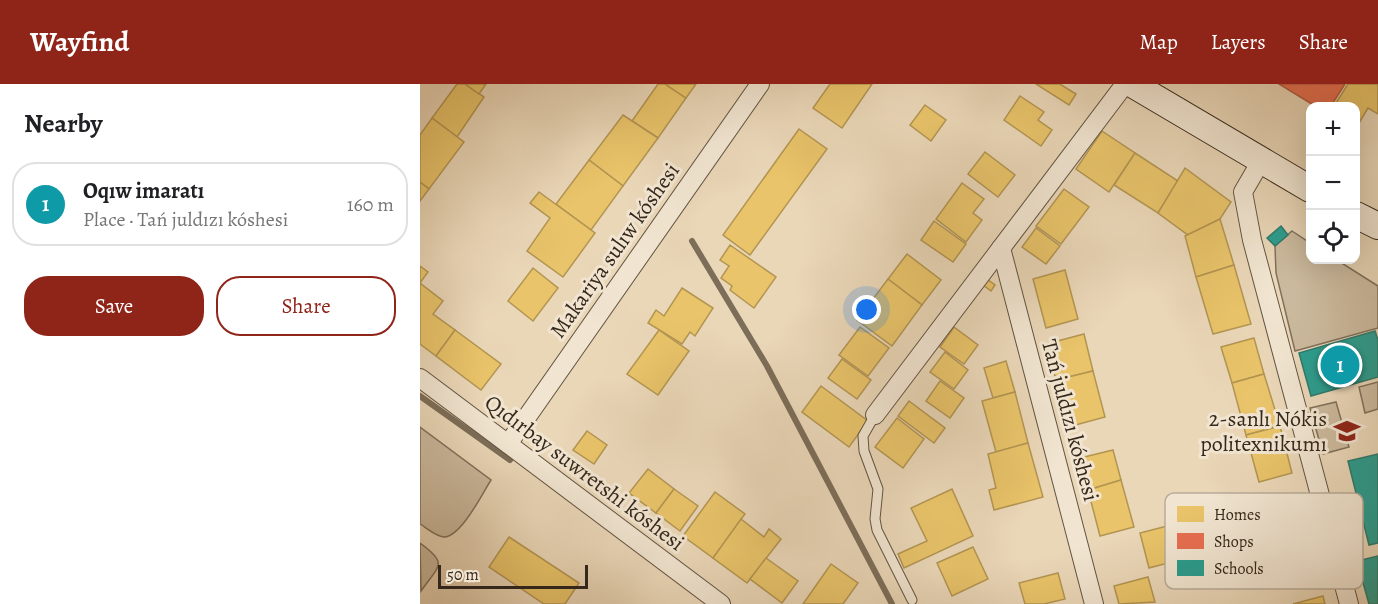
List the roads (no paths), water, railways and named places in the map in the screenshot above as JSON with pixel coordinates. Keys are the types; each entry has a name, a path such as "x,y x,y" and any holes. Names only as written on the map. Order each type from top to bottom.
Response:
{"main road":[{"path":"1132,84 1306,186"},
{"path":"1360,217 1378,226"}],"street":[{"name":"Makariya sulıw kóshesi","path":"508,444 760,84"},
{"path":"875,415 1125,84"},
{"path":"1261,161 1243,192 1252,240 1319,493"},
{"name":"Tań juldızı kóshesi","path":"1001,248 1094,604"},
{"name":"Qıdırbay suwretshi kóshesi","path":"420,378 721,604"},
{"path":"1345,589 1349,604"}],"lane":[{"path":"875,415 863,436 864,451 878,489 875,519 877,530 912,600"}],"waterway":[{"path":"692,241 767,366 892,604"},
{"path":"420,396 510,460"}],"place":[{"name":"Oqıw imaratı","path":"1340,365"},
{"name":"2-sanlı Nókis politexnikumı","path":"1347,431"}]}
